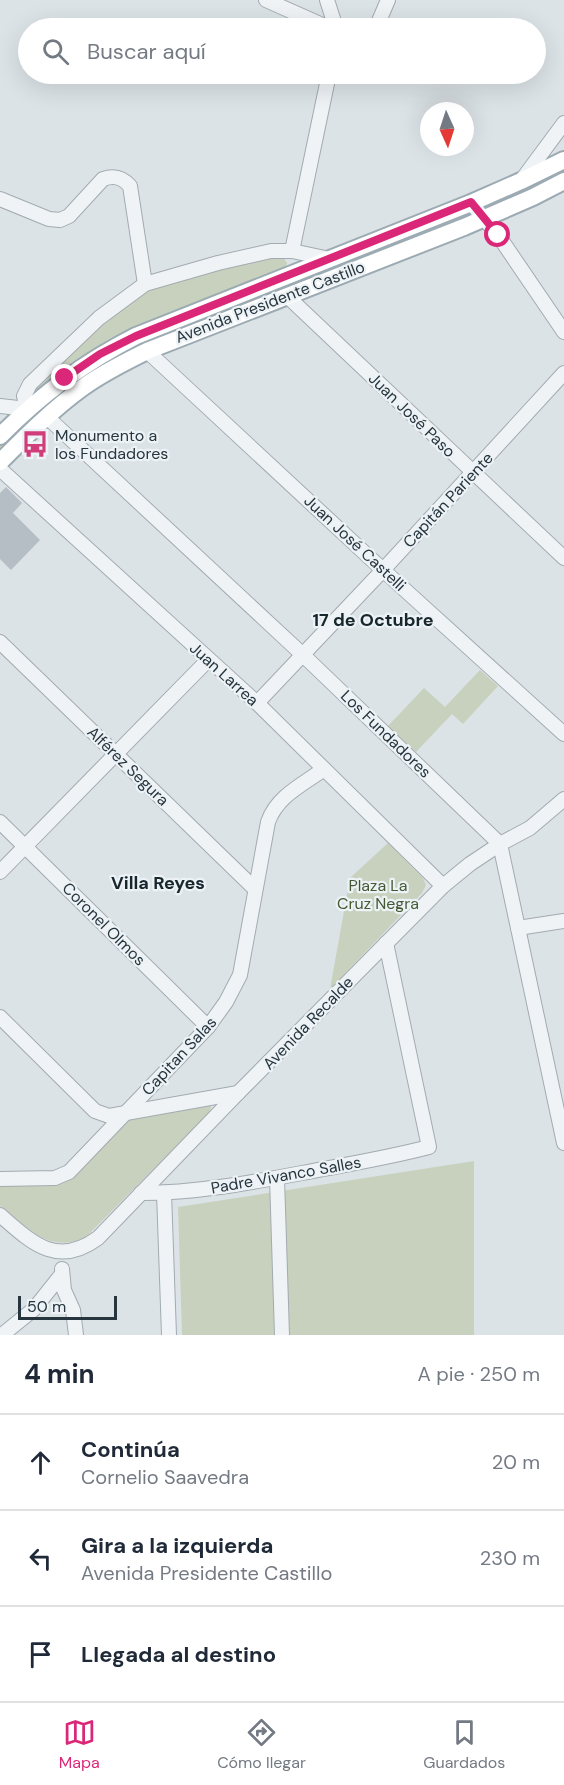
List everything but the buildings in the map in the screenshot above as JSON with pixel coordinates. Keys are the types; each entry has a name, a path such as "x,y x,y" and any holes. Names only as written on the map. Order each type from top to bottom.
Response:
{"main road":[{"name":"Avenida Presidente Castillo","path":"2,429 74,372 100,354 136,336 471,202 564,160"},
{"name":"Avenida Presidente Castillo","path":"0,462 47,417 82,388 147,351 485,218 564,181"}],"street":[{"path":"266,0 306,18"},
{"path":"327,0 333,18"},
{"path":"380,18 388,0"},
{"path":"292,251 327,84"},
{"path":"521,181 564,123"},
{"path":"0,199 49,219 60,220 69,216 103,178 115,176 126,181 130,186 145,284"},
{"path":"471,202 498,235 564,332"},
{"path":"0,406 27,410 24,396 30,384 99,318 145,284 271,251 292,251 330,259"},
{"name":"Juan José Paso","path":"287,296 564,558"},
{"name":"Juan José Castelli","path":"147,351 564,734"},
{"name":"Capitán Pariente","path":"257,703 564,373"},
{"name":"Los Fundadores","path":"47,417 303,655 500,844"},
{"name":"Juan Larrea","path":"0,469 257,703 443,886"},
{"name":"Alférez Segura","path":"0,642 255,889"},
{"path":"0,872 208,660"},
{"name":"Capitan Salas","path":"0,1179 55,1178 69,1172 208,1027 226,1002 240,975 268,822 272,811 280,800 324,769"},
{"name":"Avenida Recalde","path":"61,1252 86,1247 98,1238 443,886 500,844 530,828 564,799"},
{"name":"Coronel Olmos","path":"0,822 208,1027"},
{"path":"500,844 564,1143"},
{"path":"518,928 564,921"},
{"name":"Padre Vivanco Salles","path":"141,1193 188,1192 278,1178 429,1148 386,943"},
{"path":"0,1017 95,1111 109,1116 238,1093"},
{"path":"278,1178 282,1335"},
{"path":"164,1193 169,1335"},
{"path":"0,1215 35,1244 61,1252 64,1290 73,1310 76,1335"},
{"path":"2,1335 34,1309 62,1274"}],"green space":[{"path":"564,168 564,172 520,194 490,207 486,204"},
{"path":"464,214 466,216 93,371 56,399 0,451 0,446 51,397 100,363 155,336"},
{"path":"275,256 283,257 287,263 286,267 112,337 67,365 34,391 30,391 104,321 154,287 219,268"},
{"path":"480,670 498,686 463,724 452,714 416,752 388,726 424,688 445,707"},
{"name":"Plaza La Cruz Negra","path":"388,843 423,878 426,885 422,893 330,989 350,878"},
{"path":"210,1105 209,1113 86,1237 73,1242 50,1241 29,1230 0,1206 0,1186 61,1184 69,1180 130,1119"},
{"path":"474,1161 474,1335 182,1335 178,1207"}],"place":[{"name":"Monumento a los Fundadores","path":"35,444"}],"district":[{"name":"17 de Octubre","path":"373,620"},
{"name":"Villa Reyes","path":"158,883"}],"route":[{"path":"65,378 100,354 136,336 471,202 498,235"}]}
